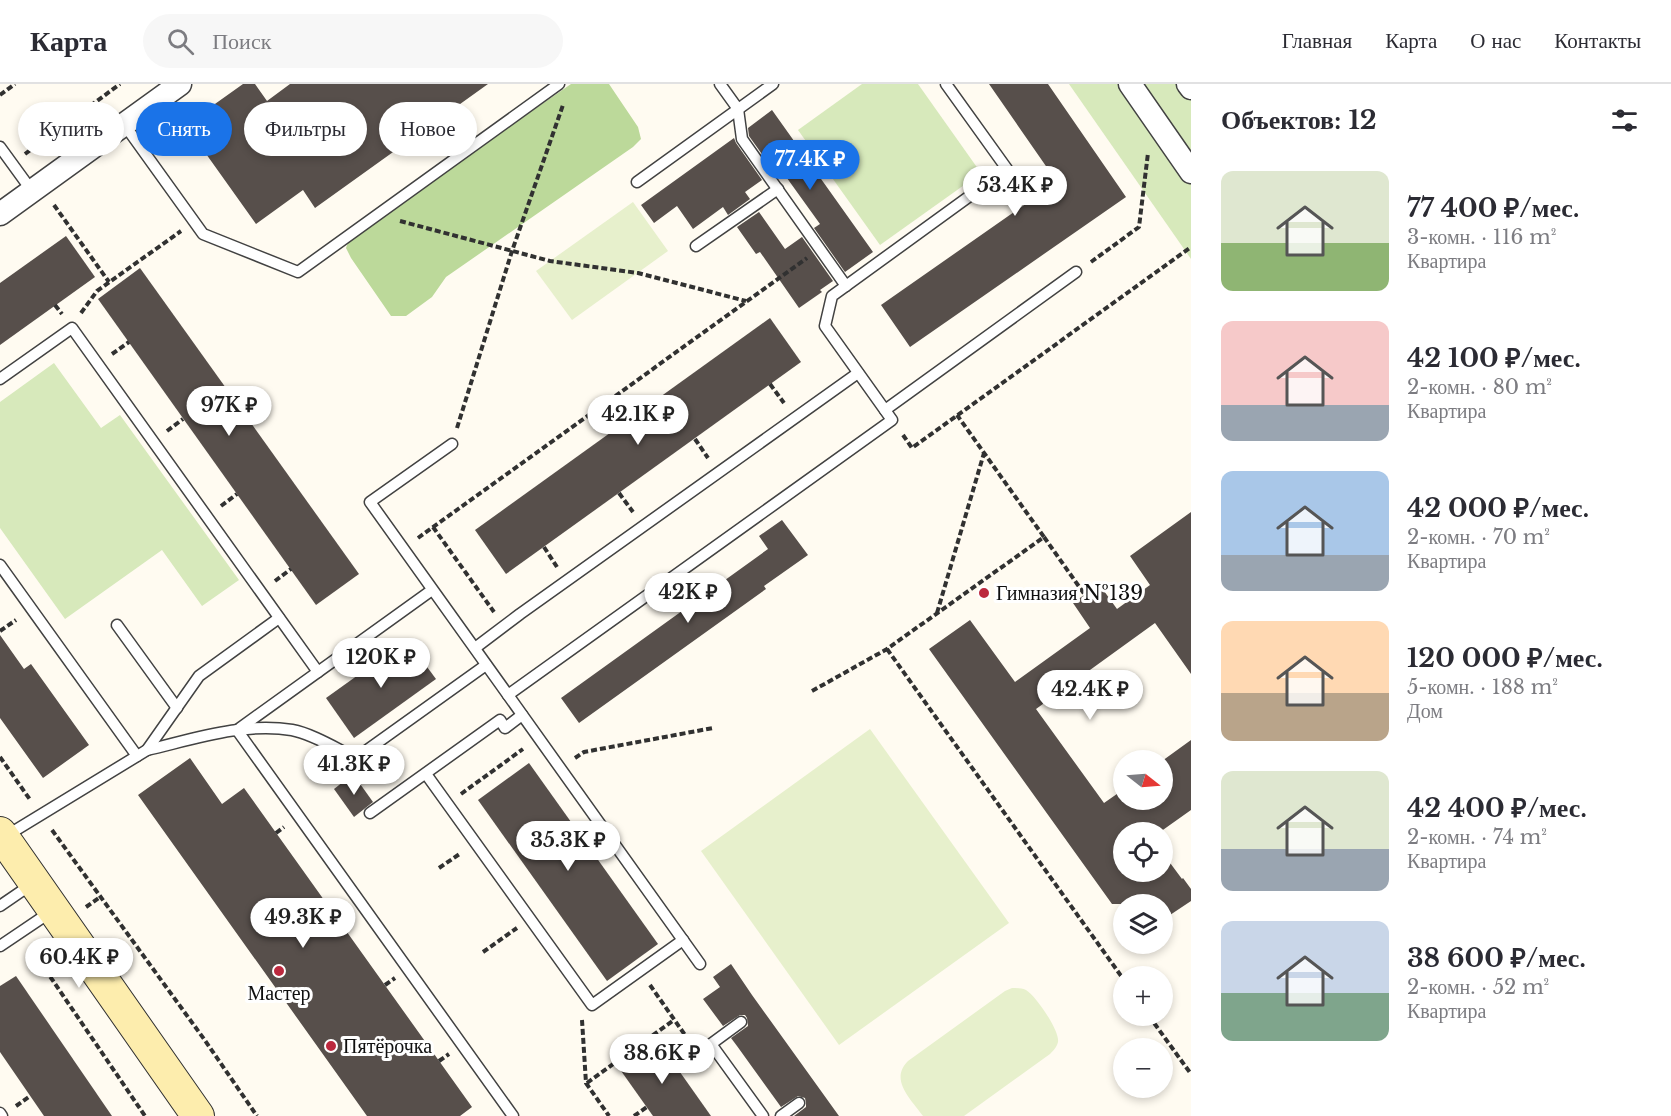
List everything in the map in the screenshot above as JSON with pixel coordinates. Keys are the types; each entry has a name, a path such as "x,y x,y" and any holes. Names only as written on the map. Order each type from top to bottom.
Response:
{"street":[{"path":"124,124 180,84"},
{"path":"1130,84 1191,172"},
{"path":"1188,84 1191,88"},
{"path":"0,214 80,156"},
{"path":"2,835 198,1116"}],"lane":[{"path":"124,124 203,234 298,272 559,84"},
{"path":"720,84 738,109 742,139 846,286"},
{"path":"637,182 773,84"},
{"path":"508,695 892,420 825,326 832,296 1007,169 946,84"},
{"path":"0,147 36,188"},
{"path":"696,246 778,189"},
{"path":"885,410 1076,272"},
{"path":"0,379 72,327 318,672"},
{"path":"475,648 529,607 858,373"},
{"path":"452,444 370,502 700,964"},
{"path":"0,565 142,753"},
{"path":"237,730 432,590"},
{"path":"142,753 199,676 279,618"},
{"path":"117,625 177,708"},
{"path":"2,835 142,753 237,730 260,727 294,730 356,758 486,665"},
{"path":"370,813 500,720 505,728 522,715"},
{"path":"237,730 513,1116"},
{"path":"426,774 592,1005 683,940"},
{"path":"0,906 34,882"},
{"path":"0,946 54,910"},
{"path":"741,1022 711,1044 763,1116"},
{"path":"781,1116 799,1103"}],"path":[{"path":"0,95 15,84"},
{"path":"12,163 120,84"},
{"path":"452,444 512,251 567,95"},
{"path":"1076,272 1139,227 1153,117"},
{"path":"36,188 109,282"},
{"path":"377,215 549,261 638,273 747,302"},
{"path":"72,327 97,291 194,221"},
{"path":"892,420 912,448 1191,247"},
{"path":"403,548 820,249"},
{"path":"770,384 784,404"},
{"path":"957,415 1085,595"},
{"path":"694,439 709,459"},
{"path":"937,613 984,453"},
{"path":"619,493 633,513"},
{"path":"433,527 494,613"},
{"path":"812,691 887,649 1044,537"},
{"path":"543,548 557,567"},
{"path":"887,649 1114,966"},
{"path":"584,752 713,728"},
{"path":"448,804 538,738"},
{"path":"0,757 32,802"},
{"path":"48,825 204,1039 257,1116"},
{"path":"439,868 475,842"},
{"path":"483,952 530,918"},
{"path":"30,946 146,1116"},
{"path":"647,981 657,995"},
{"path":"592,1005 582,1019 586,1083 609,1116"},
{"path":"586,1083 675,1020"},
{"path":"1156,1026 1191,1074"},
{"path":"13,1108 30,1096"},
{"path":"634,1116 647,1107"}],"green space":[{"path":"571,84 609,84 638,127 641,139 633,147 446,277 432,297 406,316 391,316 351,258 346,248 350,237 467,156 477,156 477,149"},
{"path":"862,84 918,84 981,173 880,245 798,130"},
{"path":"1069,84 1191,84 1191,259"},
{"path":"633,202 668,251 572,320 536,271"},
{"path":"54,363 101,428 120,415 239,580 202,606 162,550 65,619 0,528 0,402"},
{"path":"870,729 1009,923 839,1045 701,851"},
{"path":"1012,988 1026,990 1041,1006 1058,1037 1055,1049 964,1116 923,1116 901,1082 903,1068 908,1061"}],"building":[{"path":"243,84 255,84 267,101 290,84 488,84 463,102 379,102 379,156 388,156 315,208 303,190 256,224 208,156 232,156 232,102 218,102"},
{"path":"989,84 1048,84 1126,197 910,347 881,305 1057,182"},
{"path":"772,110 873,252 845,272 814,228 820,224 779,167 774,171 749,136 748,128"},
{"path":"734,138 762,180 745,192 750,199 728,215 723,207 693,229 677,206 654,223 641,205"},
{"path":"759,212 785,249 802,237 833,281 799,308 760,252 756,254 737,227"},
{"path":"66,236 95,277 0,345 0,283"},
{"path":"140,268 359,574 316,605 98,299"},
{"path":"770,318 801,362 506,574 475,530"},
{"path":"1191,512 1191,674 1155,623 1036,709 1104,803 1113,797 1113,810 1173,810 1173,753 1191,740 1191,810 1173,823 1113,822 1113,882 1173,882 1173,867 1191,889 1191,901 1173,913 1173,894 1113,894 1112,904 929,649 970,620 1015,682 1090,628 1073,603 1099,584 1117,609 1150,585 1130,556"},
{"path":"782,520 808,555 764,586 766,589 579,723 561,698 768,549 759,536"},
{"path":"0,635 24,669 31,664 89,745 43,778 0,718"},
{"path":"407,640 436,679 354,738 326,698"},
{"path":"190,758 222,804 244,788 472,1107 460,1116 367,1116 138,795"},
{"path":"529,763 658,944 607,981 478,800"},
{"path":"353,774 373,802 354,817 334,789"},
{"path":"731,964 839,1116 794,1116 806,1107 805,1098 798,1096 781,1107 731,1038 748,1026 745,1015 740,1015 723,1026 703,999 720,987 713,977"},
{"path":"16,976 112,1116 44,1116 0,1052 0,986"},
{"path":"658,1041 711,1116 653,1116 619,1068"}],"place":[{"name":"Гимназия №139","path":"984,593"},
{"name":"Мастер","path":"279,971"},
{"name":"Пятёрочка","path":"331,1046"}]}
